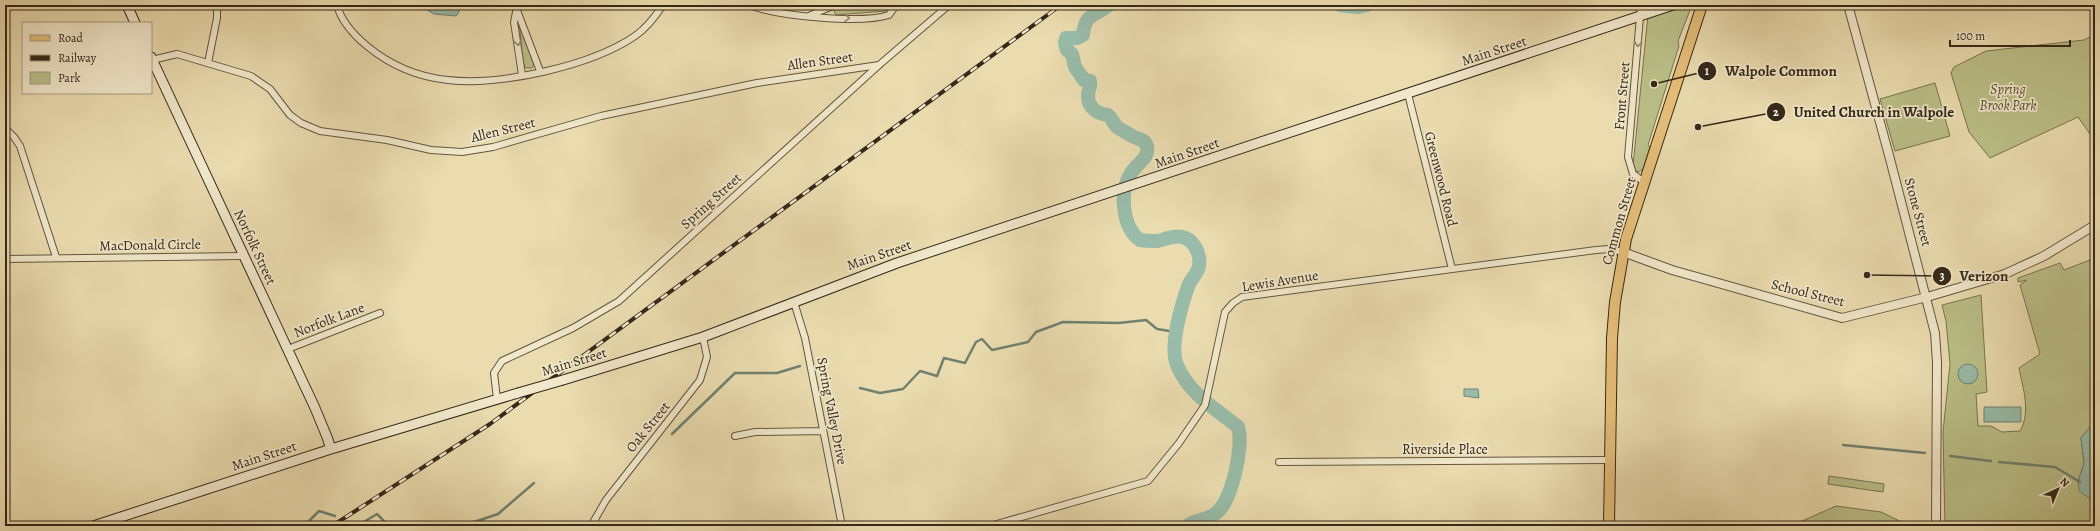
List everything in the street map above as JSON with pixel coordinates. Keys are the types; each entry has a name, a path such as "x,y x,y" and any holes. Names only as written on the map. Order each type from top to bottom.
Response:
{"main road":[{"path":"127,5 135,22"},
{"name":"Main Street","path":"93,526 331,449 703,337 897,263 1119,191 1673,5"},
{"name":"Common Street","path":"1609,526 1612,338 1615,302 1623,252 1644,182 1702,5"},
{"name":"Norfolk Street","path":"152,59 243,256 288,349 323,427 331,449"}],"street":[{"path":"208,63 217,18 217,5"},
{"path":"337,5 345,21 362,42 388,61 401,68 447,80 486,80 522,76 588,58 623,44 636,36 651,23 664,5"},
{"path":"749,5 760,9 808,16 859,18 883,17 889,15 896,5"},
{"path":"766,5 777,11"},
{"path":"808,16 834,5"},
{"name":"Spring Street","path":"497,399 494,373 502,361 573,328 619,301 879,64 949,5"},
{"name":"Front Street","path":"1641,5 1628,157 1633,174 1644,182"},
{"name":"Stone Street","path":"1848,5 1927,297 1934,333 1937,362 1936,526"},
{"path":"516,8 514,22 522,76"},
{"path":"516,8 540,71"},
{"name":"Allen Street","path":"152,59 177,54 251,76 262,83 290,115 301,123 320,131 387,140 431,150 462,152 493,147 601,116 818,72 879,64"},
{"name":"Greenwood Road","path":"1408,94 1452,269"},
{"path":"5,128 20,146 56,257"},
{"name":"School Street","path":"1623,252 1672,270 1842,318 1927,297 1986,280 2026,266 2095,225"},
{"name":"Lewis Avenue","path":"990,526 1148,481 1179,443 1205,405 1225,312 1242,297 1596,250 1609,249 1623,252"},
{"name":"MacDonald Circle","path":"5,259 56,257 243,256"},
{"name":"Spring Valley Drive","path":"794,302 805,338 842,526"},
{"name":"Norfolk Lane","path":"288,349 380,313"},
{"name":"Oak Street","path":"591,526 606,500 700,380 707,357 703,337"},
{"path":"735,436 755,432 824,431"},
{"name":"Riverside Place","path":"1279,462 1610,460"}],"green space":[{"path":"841,5 853,5 854,7 892,5 886,11 836,15 833,9"},
{"path":"1649,5 1692,5 1678,41 1679,46 1648,145 1650,147 1643,169 1639,172 1635,171 1633,166"},
{"path":"519,21 534,64 532,68 526,68 523,63"},
{"name":"Spring Brook Park","path":"2095,34 2095,141 2078,117 1990,158 1969,132 1951,73 1954,67 1986,51 2084,40"},
{"path":"1935,83 1950,136 1895,151 1880,99"},
{"path":"2095,258 2095,426 2090,427 2081,438 2084,463 2078,482 2091,501 2095,502 2095,526 1945,526 1943,432 1950,364 1946,321 1942,305 1981,295 1987,392 1976,394 1978,426 1991,426 2002,432 2020,431 2026,408 2019,368 2040,354 2020,285 2027,280 2018,282 2018,278 2060,263 2064,270"},
{"path":"1829,476 1884,484 1883,492 1828,484"},
{"path":"1836,506 1881,512 1910,526 1798,526 1800,522"}],"shaded area":[{"path":"419,5 458,5 459,12 456,16 434,14"},
{"path":"1968,364 1975,367 1978,374 1975,381 1968,384 1961,381 1958,374 1961,367"},
{"path":"1464,389 1478,389 1479,398 1464,396"},
{"path":"1984,407 2021,407 2021,422 1984,422"},
{"path":"2095,426 2095,502 2079,491 2078,482 2084,463 2081,438 2090,427"}],"waterway":[{"path":"1109,5 1088,19 1083,35 1077,38 1066,38 1065,43 1067,50 1072,54 1075,67 1084,80 1090,81 1088,98 1093,109 1108,115 1117,127 1143,141 1147,146 1145,157 1133,170 1127,181 1124,209 1129,227 1140,240 1158,241 1173,237 1182,237 1190,241 1196,248 1199,257 1199,266 1189,284 1177,324 1175,336 1175,357 1177,365 1188,384 1203,400 1238,427 1238,460 1227,498 1215,514 1187,526"},
{"path":"1340,5 1358,7 1367,5"},
{"path":"860,388 880,393 903,389 920,371 937,376 944,358 965,363 976,342 982,339 992,350 1028,342 1036,332 1063,322 1119,323 1146,320 1157,329 1176,332"},
{"path":"672,434 735,373 777,373 800,366"},
{"path":"1843,445 1925,453"},
{"path":"1950,456 1991,461"},
{"path":"1999,462 2055,467 2080,482"},
{"path":"462,526 498,514 534,483"},
{"path":"304,526 319,511 335,516"},
{"path":"357,526 377,514 389,526"},
{"path":"438,526 442,522 448,526"}],"railway":[{"path":"332,526 490,424 1061,5"}],"place":[{"name":"Walpole Common","path":"1654,84"},
{"name":"United Church in Walpole","path":"1698,127"},
{"name":"Verizon","path":"1867,275"}]}
